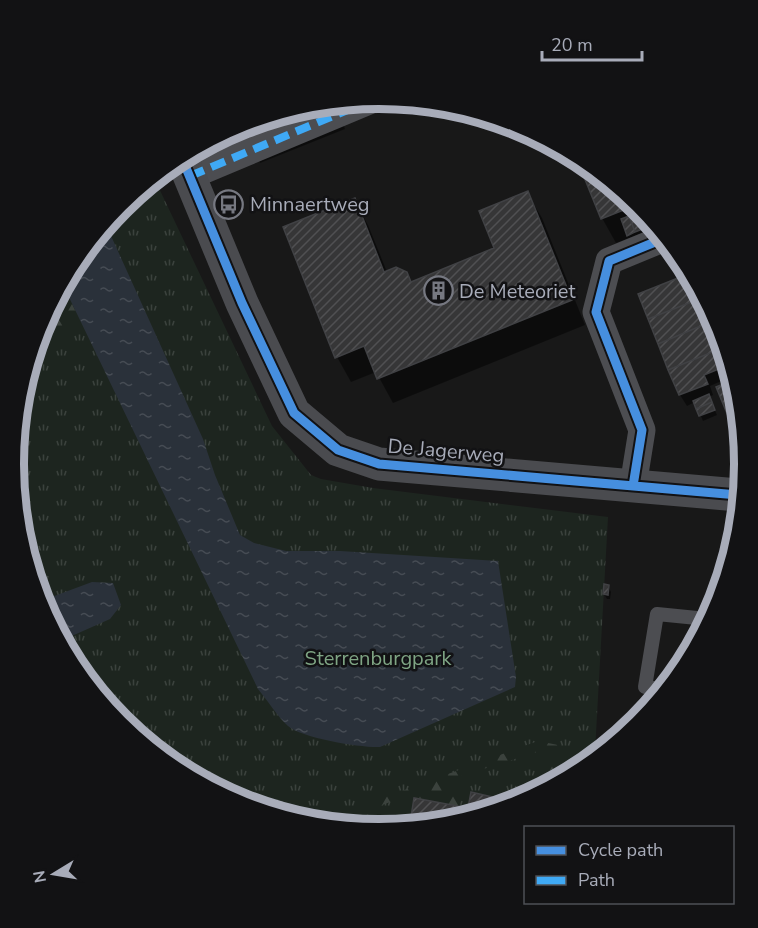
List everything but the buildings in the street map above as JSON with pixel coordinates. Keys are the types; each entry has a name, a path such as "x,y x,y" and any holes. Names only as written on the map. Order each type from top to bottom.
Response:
{"street":[{"name":"De Jagerweg","path":"339,112 187,169 242,303 294,413 338,450 379,464 732,495"},
{"path":"633,486 642,430 596,312 609,261 656,242"}],"lane":[{"path":"654,688 645,687 657,614 698,618"}],"green space":[{"name":"Sterrenburgpark","path":"158,186 272,426 311,475 321,479 373,488 608,517 595,746 556,771 515,792 448,812 379,819 333,816 287,807 222,782 163,746 112,698 72,642 43,578 27,510 25,441 36,372 51,328 84,267 112,230"},
{"path":"68,294 82,325 51,329"},
{"path":"538,741 558,745 561,766 546,777 540,751 455,778 461,808 413,797 410,794 375,808 361,818 350,818 358,807"}],"water":[{"path":"110,233 203,439 240,535 254,543 286,551 340,551 498,561 516,677 515,687 380,747 346,744 295,730 280,718 258,689 68,294 84,267"},
{"path":"92,582 113,583 121,605 110,619 69,637 50,598"}],"marked path":[{"path":"190,176 345,111"}],"cycle path":[{"path":"186,167 242,303 294,413 338,450 379,464 732,495"},
{"path":"633,486 642,430 596,312 609,261 656,242"}],"place":[{"name":"Minnaertweg","path":"229,204"},
{"name":"De Meteoriet","path":"438,291"}]}
